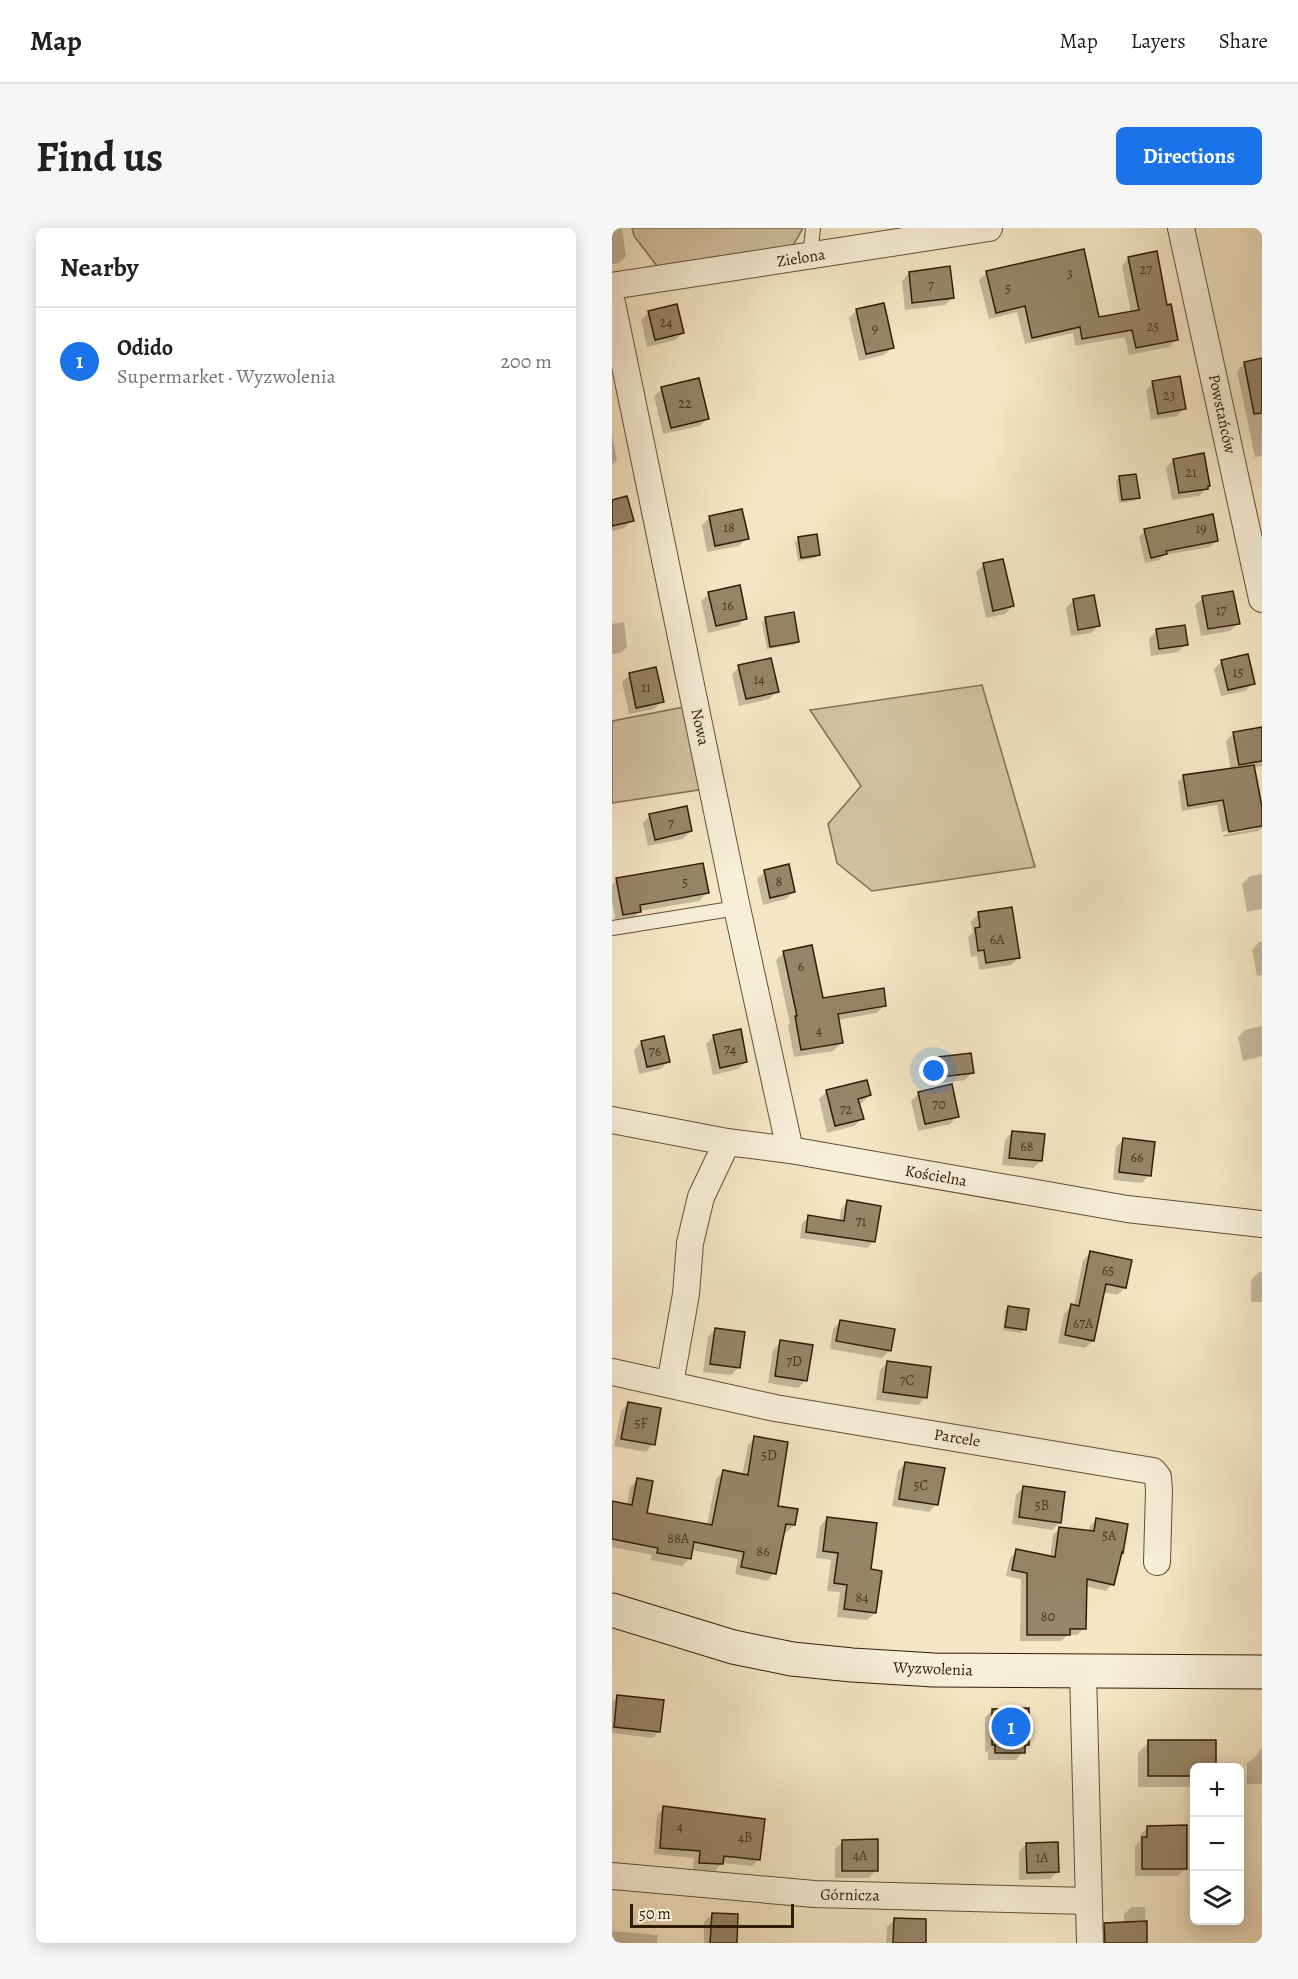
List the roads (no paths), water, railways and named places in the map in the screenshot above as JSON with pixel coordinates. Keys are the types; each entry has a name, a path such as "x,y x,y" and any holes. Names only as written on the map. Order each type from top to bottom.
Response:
{"main road":[{"name":"Wyzwolenia","path":"612,1610 733,1647 792,1659 852,1665 934,1670 1262,1672"}],"street":[{"name":"Zielona","path":"612,286 989,228"},
{"name":"Powstańców","path":"1181,228 1262,599"},
{"name":"Nowa","path":"612,303 737,908 790,1150"},
{"name":"Kościelna","path":"612,1120 727,1142 790,1150 1127,1209 1262,1224"},
{"path":"670,1384 687,1294 690,1243 701,1197 727,1142"},
{"name":"Parcele","path":"612,1372 775,1408 1153,1471 1158,1477 1159,1490 1157,1562"},
{"path":"1083,1672 1090,1943"},
{"name":"Górnicza","path":"612,1876 813,1894 1089,1901"}],"lane":[{"path":"810,256 813,228"},
{"path":"612,928 737,908"}],"place":[{"name":"Odido","path":"1011,1727"}]}
